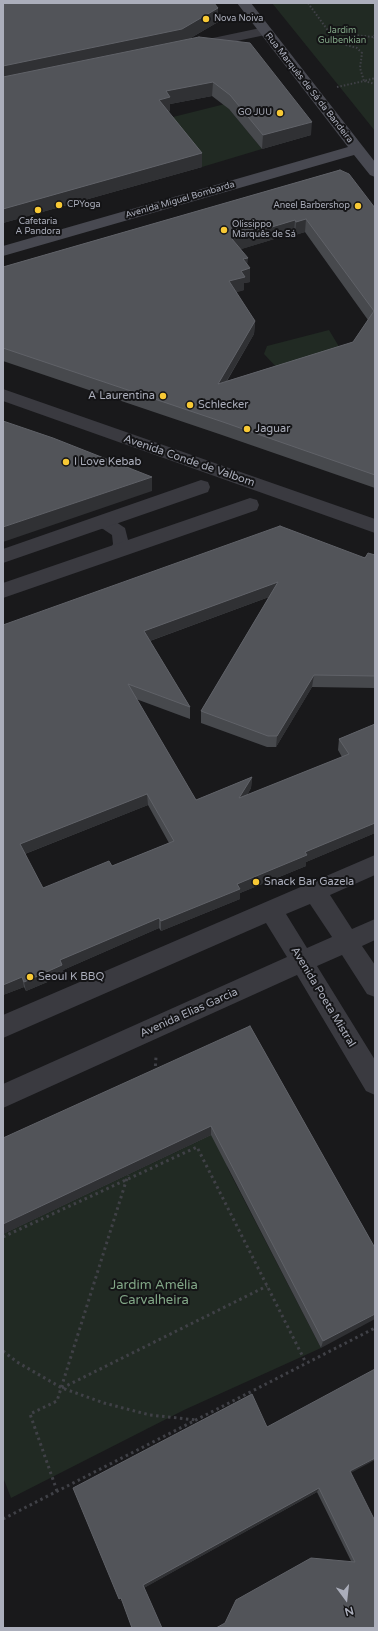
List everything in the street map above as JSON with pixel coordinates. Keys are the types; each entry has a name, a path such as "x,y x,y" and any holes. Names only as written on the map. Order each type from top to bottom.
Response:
{"street":[{"name":"Rua Marquês de Sá da Bandeira","path":"244,3 375,172"},
{"path":"178,49 265,31"},
{"name":"Avenida Miguel Bombarda","path":"3,251 357,149"},
{"name":"Avenida Conde de Valbom","path":"3,395 375,526"},
{"path":"3,556 201,487"},
{"path":"3,591 250,505"},
{"path":"3,1027 375,865"},
{"path":"315,891 375,986"},
{"name":"Avenida Poeta Mistral","path":"271,910 375,1083"},
{"name":"Avenida Elias Garcia","path":"3,1096 375,929"}],"lane":[{"path":"99,523 107,524 119,532 121,544 118,550"}],"path":[{"path":"308,3 329,32 336,39 346,45 357,48 362,53 360,68 364,81"},
{"path":"336,39 354,35 374,36"},
{"path":"337,87 375,78"},
{"path":"364,81 375,84"},
{"path":"3,1237 197,1147 306,1363"},
{"path":"57,1491 30,1414 57,1401 125,1180 128,1175"},
{"path":"62,1388 267,1286"},
{"path":"3,1519 375,1328"},
{"path":"3,1351 17,1362 62,1388 104,1403 150,1415 196,1420"}],"green space":[{"name":"Jardim Gulbenkian","path":"272,3 375,3 375,131 339,86"},
{"path":"225,104 262,149 202,167 165,119"},
{"path":"329,330 341,350 279,370 264,354 267,346"},
{"name":"Jardim Amélia Carvalheira","path":"217,1126 228,1169 321,1348 184,1410 11,1498 3,1477 3,1234 188,1146"}],"building":[{"path":"3,3 214,3 218,8 182,29 3,66"},
{"path":"199,37 250,43 312,122 263,135 230,95 213,82 166,91 170,97 159,100 202,153 3,209 3,77"},
{"path":"340,170 349,174 375,208 375,475 3,348 3,267","holes":["306,219 374,311 353,342 218,384 255,321 229,281 245,277 241,271 250,268 243,259 248,258 232,239 295,220 296,222"]},
{"path":"3,421 53,438 152,477 3,527"},
{"path":"280,526 365,558 368,553 375,555 375,676 314,675 277,736 268,736 201,711 278,582 144,631 190,707 128,684 196,800 252,777 239,798 349,754 339,739 375,724 375,823 305,852 307,855 237,884 240,889 161,921 159,918 60,960 62,965 24,982 22,977 3,985 3,625","holes":["147,794 174,841 112,866 109,861 43,888 20,844"]},
{"path":"250,1026 375,1248 375,1314 323,1341 211,1126 3,1224 3,1138"},
{"path":"375,1369 375,1458 350,1471 375,1521 375,1628 216,1628 225,1623 236,1600 311,1558 355,1562 319,1488 143,1585 162,1628 132,1628 121,1598 119,1599 73,1488 252,1394 267,1427"}],"place":[{"name":"Nova Noiva","path":"206,19"},
{"name":"GO JUU","path":"280,113"},
{"name":"CPYoga","path":"59,205"},
{"name":"Aneel Barbershop","path":"358,206"},
{"name":"Cafetaria A Pandora","path":"38,210"},
{"name":"Olissippo Marquês de Sá","path":"224,230"},
{"name":"A Laurentina","path":"163,396"},
{"name":"Schlecker","path":"190,405"},
{"name":"Jaguar","path":"247,429"},
{"name":"I Love Kebab","path":"66,462"},
{"name":"Snack Bar Gazela","path":"256,882"},
{"name":"Seoul K BBQ","path":"30,977"}]}
